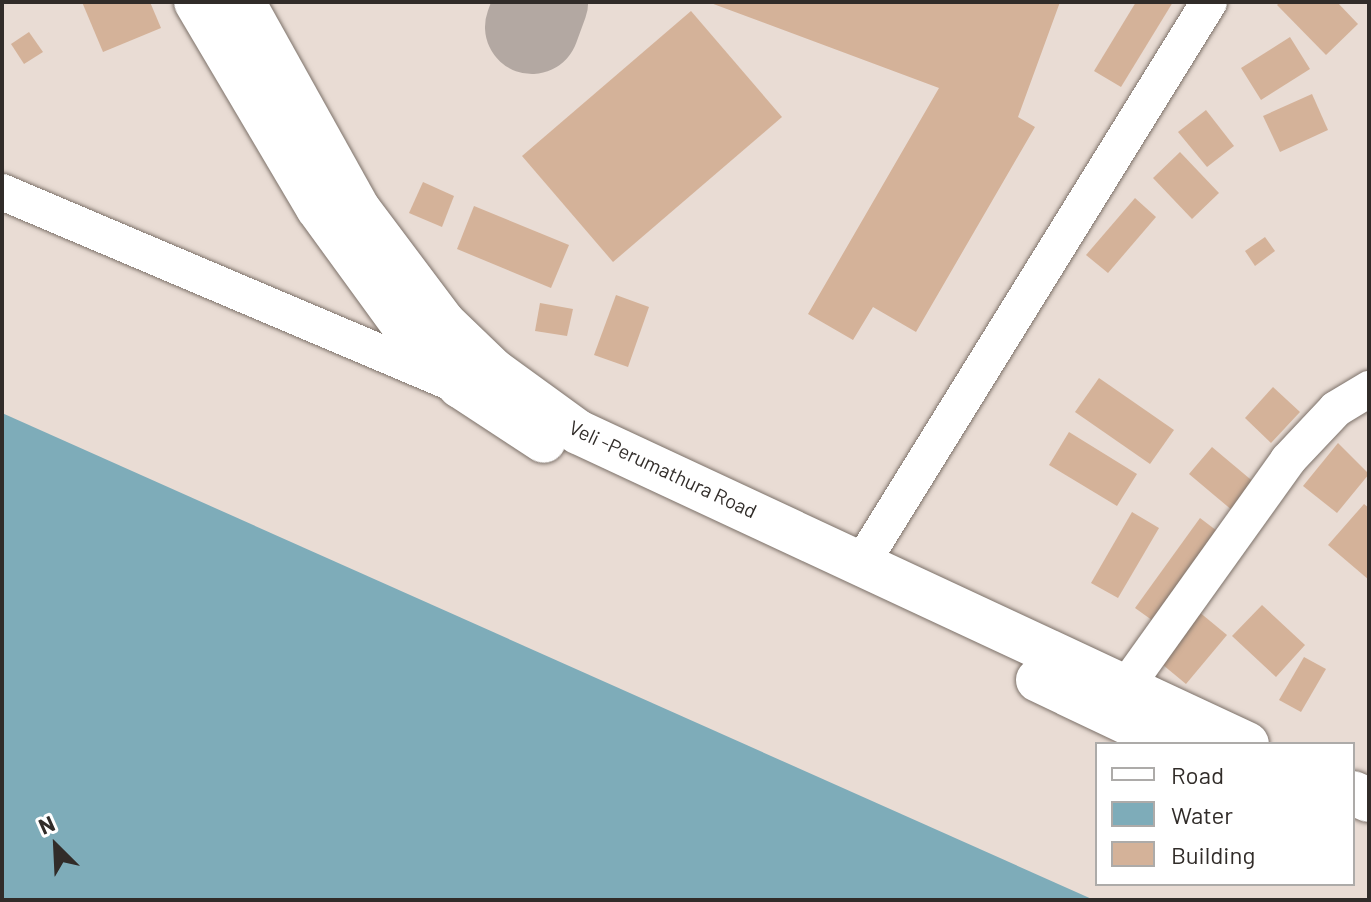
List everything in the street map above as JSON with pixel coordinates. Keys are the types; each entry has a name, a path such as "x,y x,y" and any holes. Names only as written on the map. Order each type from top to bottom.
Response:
{"main road":[{"path":"196,2 318,208 406,329 460,386 540,438 1169,742"},
{"name":"Veli -Perumathura Road","path":"243,2 359,210 443,322 494,371 578,432 863,561 1243,742"}],"street":[{"path":"863,561 1209,2"},
{"path":"2,192 460,386"},
{"path":"1125,688 1288,460 1336,409 1369,389"}],"water":[{"path":"2,413 1094,900 2,900"}],"building":[{"path":"82,2 150,2 161,28 103,52"},
{"path":"708,2 1060,2 1018,117 1035,127 916,332 873,307 853,340 808,314 939,88"},
{"path":"1136,2 1173,2 1121,87 1094,71"},
{"path":"1280,2 1337,2 1358,24 1326,55 1277,5"},
{"path":"691,11 782,117 613,262 522,156"},
{"path":"29,32 43,52 24,64 11,44"},
{"path":"1290,37 1310,69 1261,100 1241,68"},
{"path":"1312,94 1328,130 1280,152 1263,116"},
{"path":"1206,110 1234,146 1207,167 1178,132"},
{"path":"1180,152 1219,193 1192,219 1153,178"},
{"path":"423,182 454,196 442,227 409,213"},
{"path":"1135,198 1156,217 1108,273 1086,255"},
{"path":"474,206 569,245 551,288 457,249"},
{"path":"1265,237 1275,251 1255,266 1245,251"},
{"path":"616,295 649,307 628,367 594,355"},
{"path":"540,303 573,309 567,336 535,331"},
{"path":"1099,378 1174,430 1150,464 1075,412"},
{"path":"1273,387 1300,412 1271,443 1245,418"},
{"path":"1069,432 1137,474 1117,506 1049,465"},
{"path":"1338,443 1369,474 1337,513 1303,486"},
{"path":"1212,447 1256,484 1233,511 1189,474"},
{"path":"1364,504 1369,508 1369,580 1328,545"},
{"path":"1132,512 1159,528 1118,598 1091,583"},
{"path":"1200,518 1221,534 1156,623 1135,608"},
{"path":"1262,605 1305,645 1276,677 1232,636"},
{"path":"1198,611 1227,635 1186,684 1157,660"},
{"path":"1304,657 1326,669 1301,712 1279,700"}],"taxiway":[{"path":"532,27 541,2"}]}
